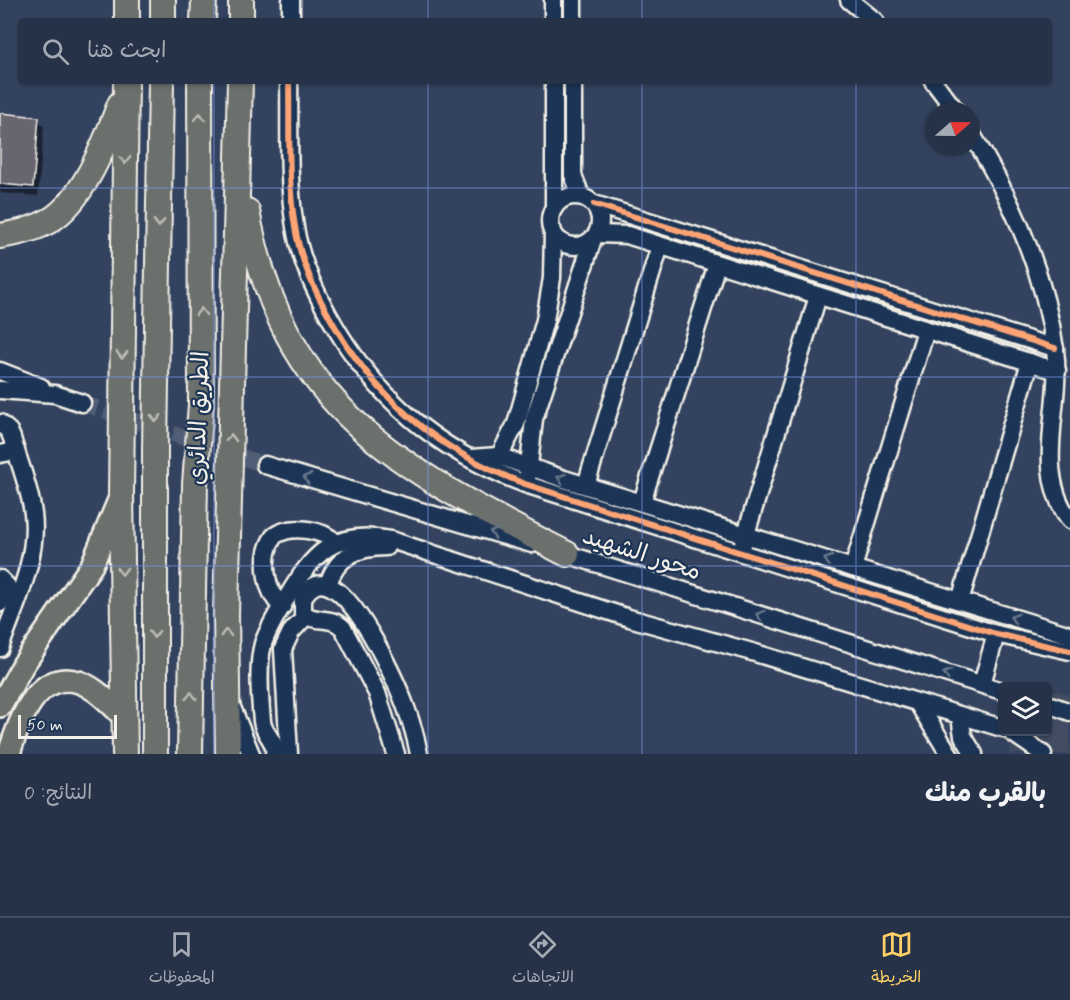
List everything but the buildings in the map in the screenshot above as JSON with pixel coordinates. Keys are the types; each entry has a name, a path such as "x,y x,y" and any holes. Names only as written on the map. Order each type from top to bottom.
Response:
{"highway":[{"path":"127,0 127,18"},
{"path":"163,0 163,18"},
{"path":"203,18 204,0"},
{"path":"241,0 241,18"},
{"name":"الطريق الدائري","path":"154,754 155,448 161,84"},
{"name":"الطريق الدائري","path":"190,754 195,484 201,404 200,84"},
{"name":"الطريق الدائري","path":"228,754 226,614 240,84"},
{"path":"0,236 37,228 51,220 69,203 83,183 106,140 125,86"},
{"path":"125,86 121,494 125,754"},
{"path":"239,168 252,237 268,292 286,333 328,397 407,465 462,500 567,554"}],"main road":[{"path":"0,706 23,665 92,565 121,494"},
{"path":"9,754 28,704 36,695 60,682 80,683 123,716"}],"street":[{"path":"291,0 291,18"},
{"path":"553,0 553,18"},
{"path":"573,0 573,18"},
{"path":"849,0 871,18"},
{"path":"289,84 291,195 295,228 303,261 318,297 354,358 388,400 446,444 471,458 495,464 531,468 1070,635"},
{"path":"495,464 516,424 545,320 552,278 554,84"},
{"path":"525,484 531,468 530,443 534,419 600,219 573,175 573,84"},
{"path":"935,84 949,102"},
{"path":"980,149 1009,201 1026,242 1043,295 1055,348 1057,371 1050,463 1053,484 1070,520"},
{"path":"554,208 565,198 587,200 1055,348"},
{"path":"553,231 563,243 571,245 586,243 595,236 620,234 1057,371"},
{"path":"586,485 660,246"},
{"path":"642,502 717,264"},
{"path":"740,553 818,296"},
{"path":"853,568 926,330"},
{"path":"960,601 1030,362"},
{"path":"0,371 82,403"},
{"path":"0,390 55,394"},
{"path":"0,423 9,431 8,453 31,501 34,528 23,581 2,636"},
{"path":"495,464 525,484 996,634 1070,651"},
{"name":"محور الشهيد","path":"265,465 567,554 998,690"},
{"path":"291,632 279,613 267,583 269,548 274,536 287,531 312,531 322,533 336,543"},
{"path":"274,754 275,746 262,722 262,645 311,561 336,543 358,537 379,537 629,618 752,652 998,728"},
{"path":"328,585 335,567 358,550 377,547 414,548"},
{"path":"0,579 7,586 0,603"},
{"path":"306,616 302,608 305,593 313,586 328,585 358,614 388,663 405,704 419,754"},
{"path":"289,754 283,648 291,632 306,616"},
{"path":"306,616 334,621 343,628 377,693 396,754"},
{"path":"982,684 996,634"},
{"path":"226,692 251,754"},
{"path":"919,705 949,754"},
{"path":"1052,706 1070,712"},
{"path":"960,717 963,736 975,754"},
{"path":"1017,736 1043,754"}],"shaded area":[{"path":"1052,689 1070,695 1070,754 1011,754 1009,736 1052,736"}],"tunnel":[{"path":"82,403 265,465"}],"cycle path":[{"path":"289,84 292,209 297,239 308,273 329,316 366,372 411,418 437,438 493,471 525,484 996,634 1070,651"},
{"path":"594,204 1055,348"}]}
